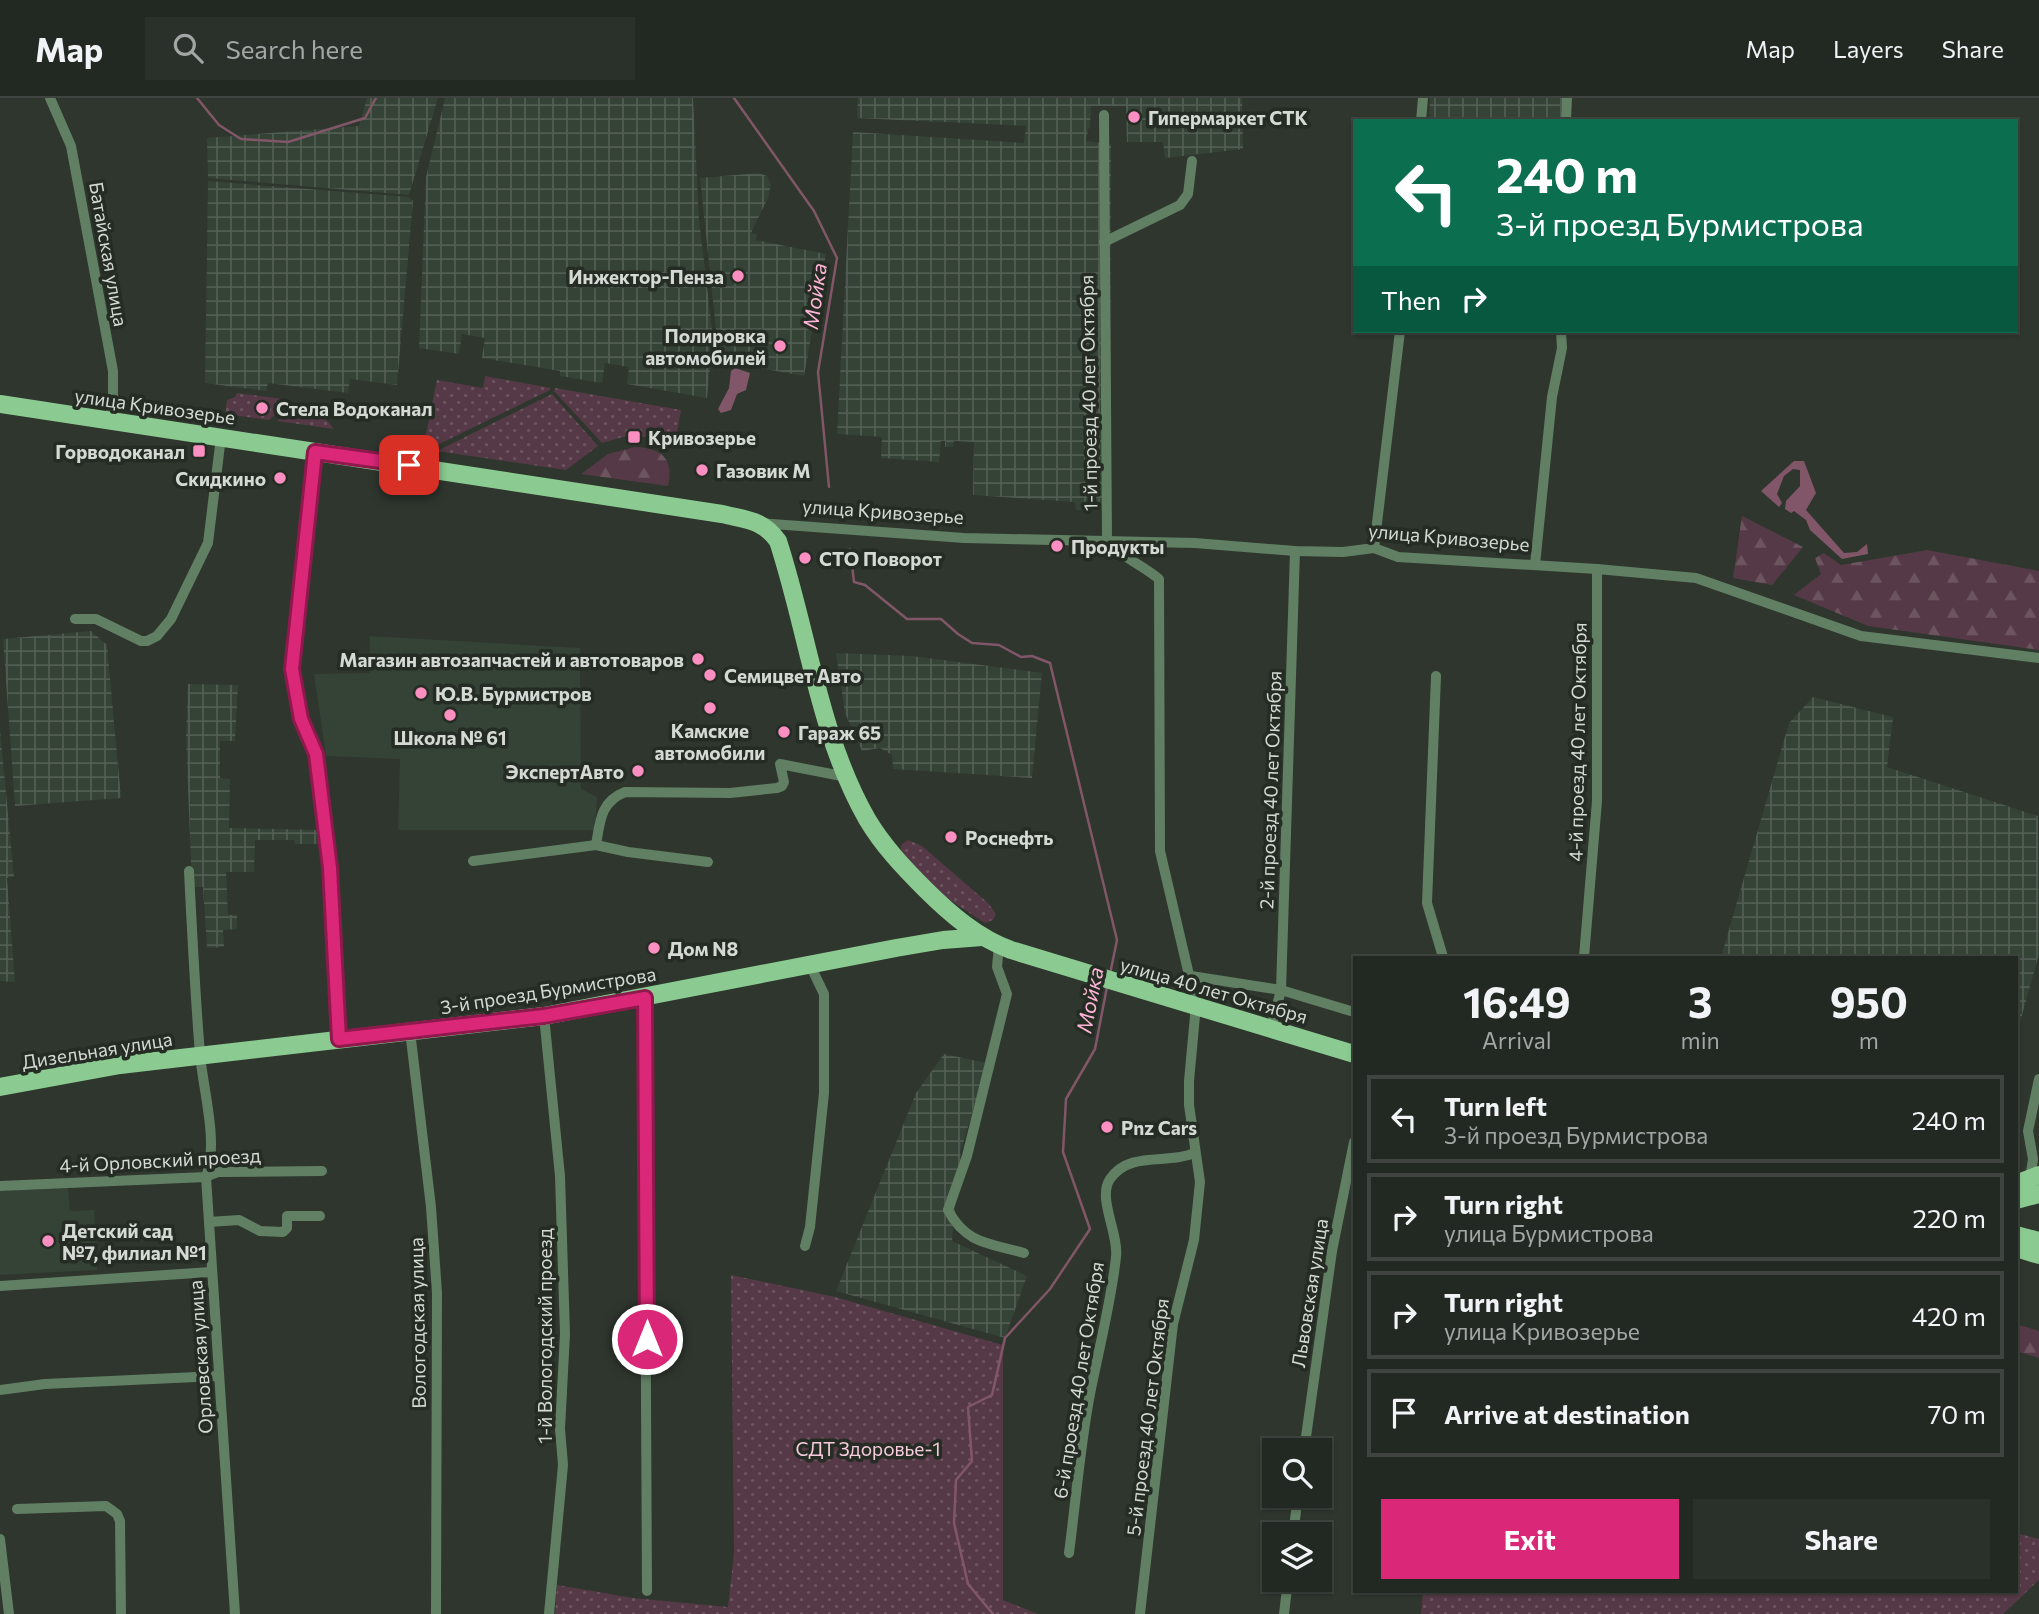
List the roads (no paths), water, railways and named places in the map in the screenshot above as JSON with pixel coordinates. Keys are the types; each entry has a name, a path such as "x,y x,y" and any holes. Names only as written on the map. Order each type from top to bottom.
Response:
{"main road":[{"name":"улица Кривозерье","path":"0,404 659,504 760,523"},
{"path":"760,523 778,541 833,740 868,821 897,861 941,905 982,937"},
{"name":"3-й проезд Бурмистрова","path":"200,1056 544,1016 943,940 982,937"},
{"name":"улица 40 лет Октября","path":"982,937 1088,975 1353,1054"},
{"name":"Дизельная улица","path":"0,1087 120,1065 200,1056"},
{"path":"2018,1197 2033,1176"},
{"path":"2018,1236 2039,1241"},
{"path":"2018,1249 2039,1255"}],"street":[{"name":"Батайская улица","path":"50,98 71,146 113,371 113,400 109,421"},
{"path":"1421,119 1423,98"},
{"path":"1566,119 1567,98"},
{"name":"1-й проезд 40 лет Октября","path":"1104,115 1107,540"},
{"path":"1104,243 1180,205 1188,194 1192,162"},
{"path":"1374,548 1400,333"},
{"path":"1535,565 1552,397 1562,348 1561,333"},
{"path":"75,619 96,619 141,641 152,640 164,628 208,543 221,437"},
{"path":"315,452 292,669 301,719 316,754 330,868 339,1039"},
{"name":"улица Кривозерье","path":"760,523 964,538 1195,543 1295,551 1343,552 1374,548 1398,557 1696,578 1861,636 2039,658"},
{"path":"1107,540 1118,553 1143,566 1159,579 1160,851 1191,976 1281,990 1353,1012"},
{"name":"2-й проезд 40 лет Октября","path":"1271,1028 1281,990 1295,551"},
{"name":"4-й проезд 40 лет Октября","path":"1584,956 1597,801 1597,569"},
{"path":"1436,676 1427,903 1443,956"},
{"path":"596,845 603,809 613,798 625,792 730,793 777,788 785,782 780,764 847,777"},
{"path":"473,861 596,845 628,852 709,862"},
{"name":"Орловская улица","path":"189,871 200,1056 211,1165 206,1177 211,1272 235,1614"},
{"path":"999,945 997,967 1007,994 968,1156 948,1210 966,1236 1024,1253"},
{"path":"806,1246 824,1093 824,994 810,965"},
{"name":"5-й проезд 40 лет Октября","path":"1140,1614 1173,1324 1195,1233 1200,1182 1194,1153 1189,1081 1196,1005 1191,976"},
{"path":"645,998 647,1591"},
{"name":"1-й Вологодский проезд","path":"544,1016 560,1176 565,1334 560,1429 563,1465 550,1614"},
{"name":"Вологодская улица","path":"410,1031 431,1207 437,1293 436,1614"},
{"path":"2033,1176 2028,1131 2039,1079"},
{"name":"Львовская улица","path":"1306,1438 1332,1251 1353,1147"},
{"name":"6-й проезд 40 лет Октября","path":"1069,1553 1090,1396 1116,1260 1116,1244 1106,1198 1108,1184 1116,1171 1130,1164 1147,1159 1175,1159 1194,1153"},
{"name":"4-й Орловский проезд","path":"0,1186 206,1177 218,1172 323,1171"},
{"path":"209,1222 239,1220 260,1231 283,1232 287,1228 287,1216 320,1216"},
{"path":"0,1286 211,1272"},
{"path":"0,1390 45,1384 218,1376"},
{"path":"17,1509 106,1506 117,1514 120,1521 121,1614"},
{"path":"0,1539 9,1614"},
{"path":"1284,1614 1287,1592"}],"waterway":[{"name":"Мойка","path":"197,98 219,125 241,139 288,142 365,118 376,98"},
{"name":"Мойка","path":"734,98 814,211 837,258 818,372 829,487"},
{"name":"Мойка","path":"850,549 854,582 865,585 907,619 941,619 972,643 999,645 1021,657 1032,656 1050,663 1117,940 1110,974"},
{"name":"Мойка","path":"993,1614 968,1584 954,1523 956,1480 972,1461 968,1407 992,1395 1005,1338 1050,1289 1090,1229 1063,1152 1066,1099 1095,1049 1107,987"}],"place":[{"name":"Гипермаркет СТК","path":"1134,117"},
{"name":"Инжектор-Пенза","path":"738,276"},
{"name":"Полировка автомобилей","path":"780,346"},
{"name":"Стела Водоканал","path":"262,408"},
{"name":"Кривозерье","path":"634,437"},
{"name":"Горводоканал","path":"199,451"},
{"name":"Газовик М","path":"702,470"},
{"name":"Скидкино","path":"280,478"},
{"name":"Продукты","path":"1057,546"},
{"name":"СТО Поворот","path":"805,558"},
{"name":"Магазин автозапчастей и автотоваров","path":"698,659"},
{"name":"Семицвет Авто","path":"710,675"},
{"name":"Ю.В. Бурмистров","path":"421,693"},
{"name":"Камские автомобили","path":"710,708"},
{"name":"Школа № 61","path":"450,715"},
{"name":"Гараж 65","path":"784,732"},
{"name":"ЭкспертАвто","path":"638,771"},
{"name":"Роснефть","path":"951,837"},
{"name":"Дом N8","path":"654,948"},
{"name":"Pnz Cars","path":"1107,1127"},
{"name":"Детский сад №7, филиал №1","path":"48,1241"}],"park label":[{"name":"СДТ Здоровье-1","path":"868,1448"}]}
